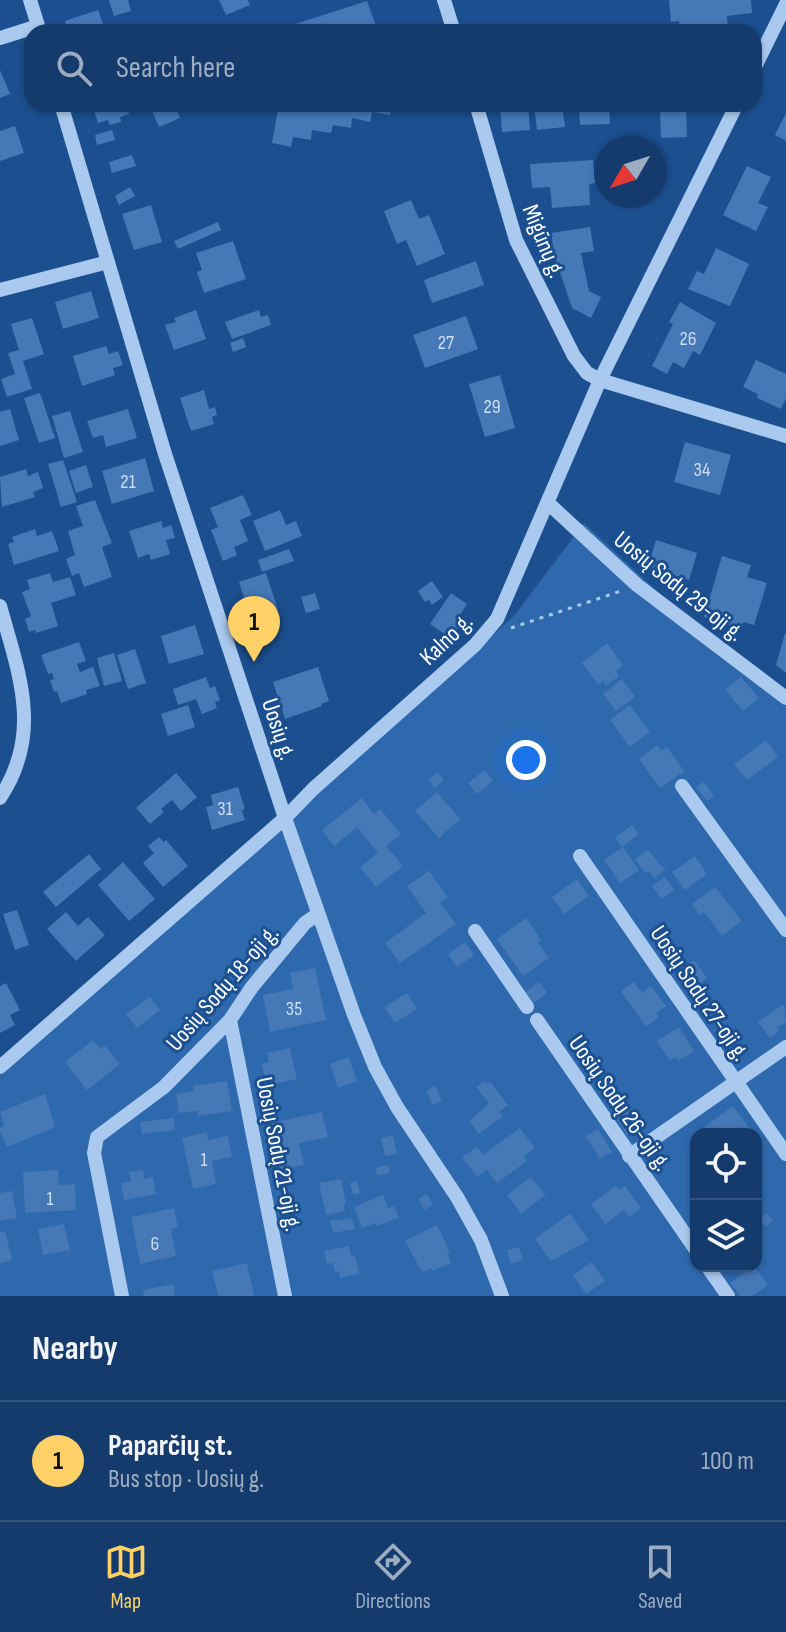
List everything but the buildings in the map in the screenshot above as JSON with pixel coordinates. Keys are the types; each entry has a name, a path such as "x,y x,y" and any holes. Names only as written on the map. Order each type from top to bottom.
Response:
{"street":[{"path":"30,0 37,24"},
{"path":"444,0 452,24"},
{"path":"762,53 786,4"},
{"path":"0,38 24,32"},
{"name":"Uosių g.","path":"63,112 165,454 285,818 354,1015 375,1067 397,1107 463,1207 481,1240 502,1296"},
{"name":"Migūnų g.","path":"478,112 516,240 574,356 587,373 600,380"},
{"name":"Kalno g.","path":"0,1067 285,818 313,789 475,645 497,619 600,380 733,112"},
{"path":"0,290 108,262"},
{"path":"600,380 786,436"},
{"name":"Uosių Sodų 29-oji g.","path":"548,503 637,585 786,698"},
{"path":"0,606 26,715 19,757 9,785 0,798"},
{"path":"682,786 786,930"},
{"name":"Uosių Sodų 27-oji g.","path":"580,856 786,1154"},
{"name":"Uosių Sodų 18-oji g.","path":"122,1296 94,1153 97,1137 164,1087 230,1020 252,987 305,923 318,914"},
{"path":"475,931 527,1007"},
{"name":"Uosių Sodų 21-oji g.","path":"230,1020 285,1296"},
{"name":"Uosių Sodų 26-oji g.","path":"537,1020 690,1242"},
{"path":"629,1156 786,1047"},
{"path":"711,1272 728,1296"}],"path":[{"path":"511,628 637,585"}],"shaded area":[{"path":"584,523 691,623 786,691 786,1296 0,1296 0,1071 514,616"}],"place":[{"name":"Paparčių st.","path":"254,662"}]}
